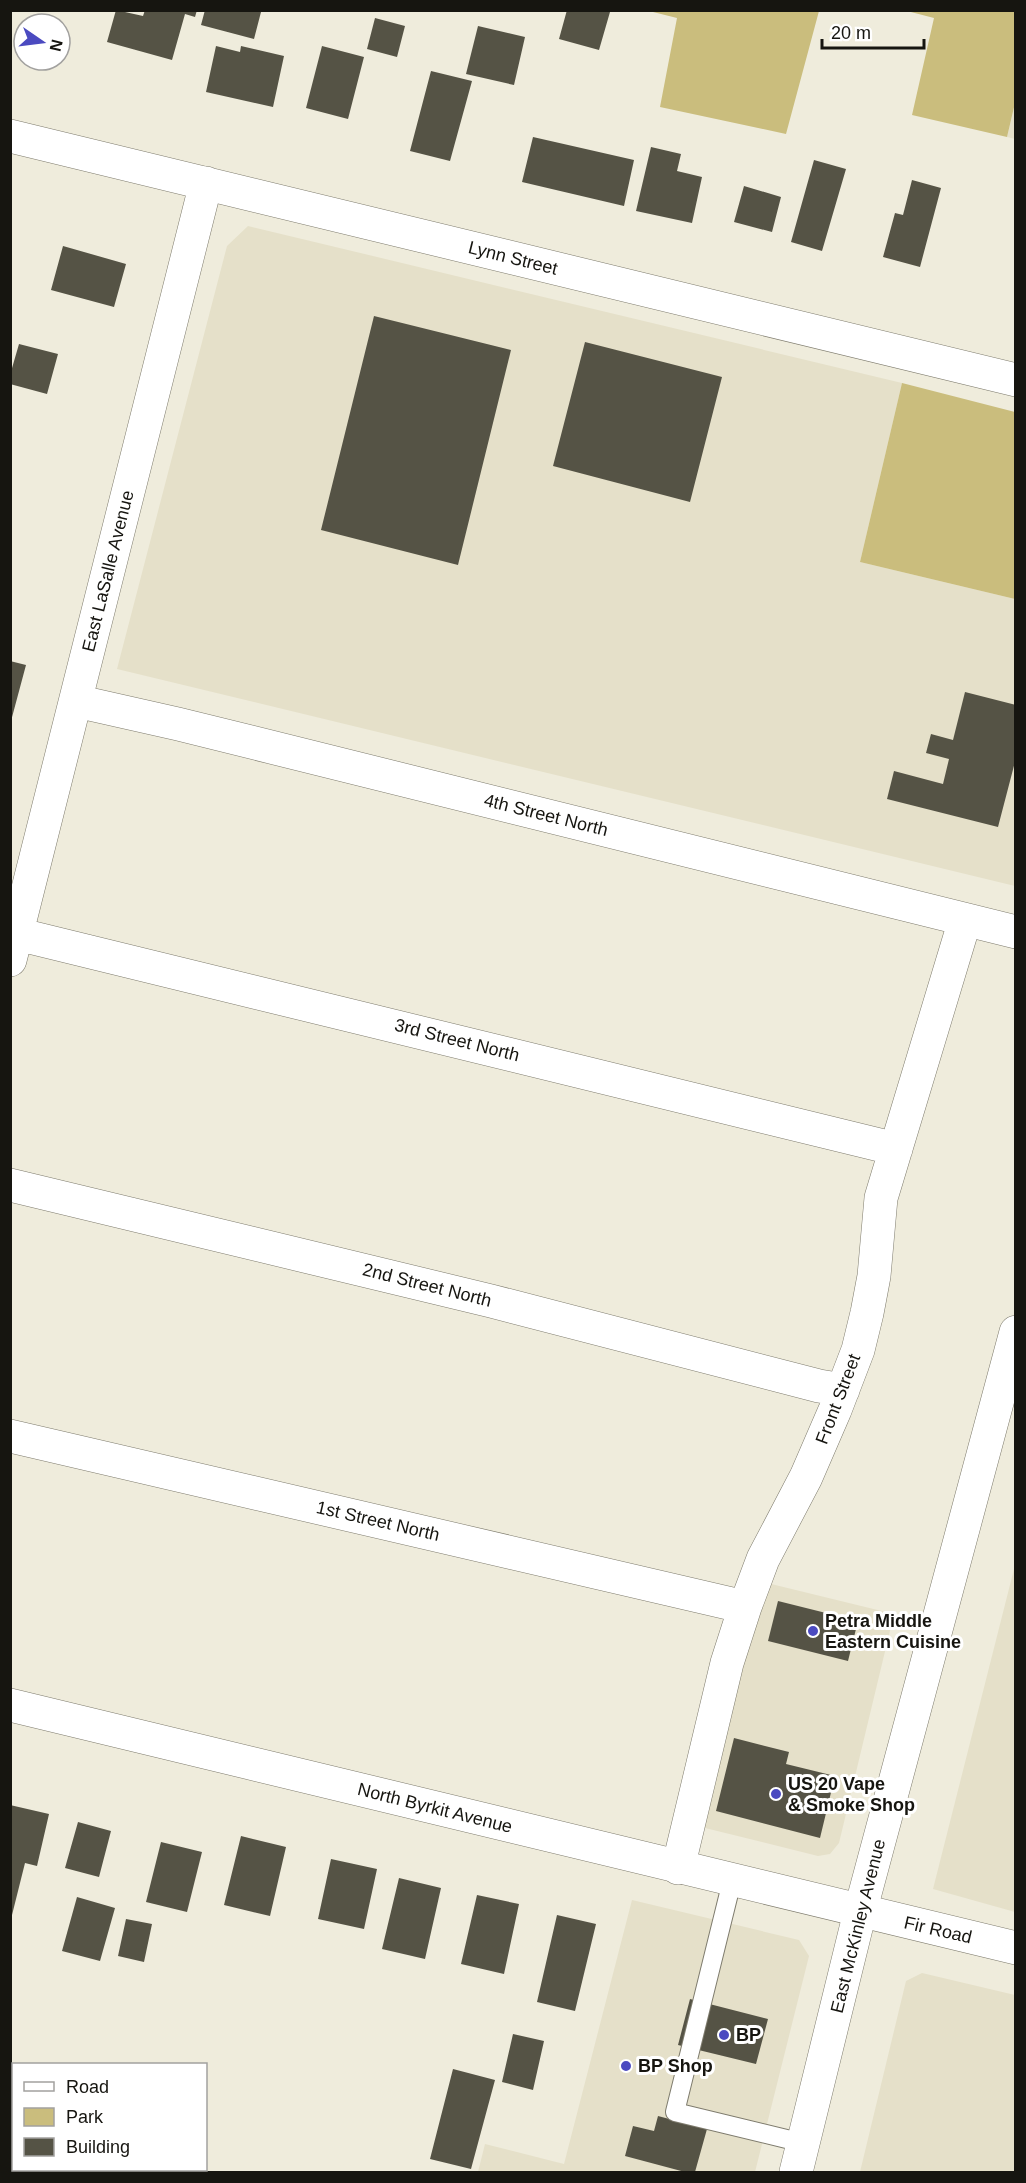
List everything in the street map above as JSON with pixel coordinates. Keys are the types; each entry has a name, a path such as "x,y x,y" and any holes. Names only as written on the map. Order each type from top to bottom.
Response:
{"street":[{"name":"Lynn Street","path":"10,136 1016,380"},
{"name":"East LaSalle Avenue","path":"14,946 23,858 76,701 206,183"},
{"name":"4th Street North","path":"76,701 1016,932"},
{"name":"Front Street","path":"678,1868 727,1663 745,1606 763,1559 806,1477 858,1350 874,1276 881,1198 965,920"},
{"name":"3rd Street North","path":"14,946 896,1149"},
{"name":"2nd Street North","path":"10,1185 480,1298 819,1386 843,1390"},
{"name":"East McKinley Avenue","path":"800,2158 860,1912 1005,1411 1016,1332"},
{"name":"1st Street North","path":"10,1436 745,1606"},
{"name":"North Byrkit Avenue","path":"10,1705 860,1912"},
{"name":"Fir Road","path":"860,1912 1016,1948"}],"lane":[{"path":"732,1881 675,2112 800,2158"}],"shaded area":[{"path":"1015,103 1015,139 1007,137"},
{"path":"248,226 902,383 860,562 1015,599 1015,886 117,669 227,246"},
{"path":"1015,1565 1015,1912 933,1889"},
{"path":"763,1582 894,1614 839,1843 830,1854 818,1856 701,1827"},
{"path":"632,1900 799,1940 809,1956 755,2172 478,2172 485,2144 564,2164"},
{"path":"922,1973 1015,1995 1015,2172 860,2172 906,1981"}],"green space":[{"path":"649,11 819,11 786,134 660,107 677,18"},
{"path":"907,11 1015,11 1015,103 1007,137 912,115 934,18"},
{"path":"902,383 1015,412 1015,599 860,562"}],"building":[{"path":"116,10 143,16 145,10 197,10 195,17 185,14 172,60 107,42"},
{"path":"205,10 261,12 254,39 201,25"},
{"path":"567,10 610,12 599,50 559,39"},
{"path":"375,18 405,26 397,57 367,49"},
{"path":"478,26 525,37 514,85 466,74"},
{"path":"216,46 240,52 241,46 284,56 273,107 206,92"},
{"path":"322,46 364,57 348,119 306,108"},
{"path":"431,71 472,81 450,161 410,151"},
{"path":"533,137 634,160 624,206 522,182"},
{"path":"651,147 681,154 677,171 702,177 692,223 636,211"},
{"path":"814,160 846,169 822,251 791,242"},
{"path":"912,180 941,188 920,267 883,257 895,213 903,215"},
{"path":"744,186 781,197 772,232 734,222"},
{"path":"63,246 126,264 114,307 51,290"},
{"path":"374,316 511,350 458,565 321,530"},
{"path":"585,342 722,377 690,502 553,466"},
{"path":"19,344 58,354 47,394 10,384 10,375"},
{"path":"10,661 26,665 11,721 10,720"},
{"path":"965,692 1016,705 1016,758 998,827 887,799 894,771 943,784 949,759 926,753 931,734 953,740"},
{"name":"Petra Middle Eastern Cuisine","path":"778,1601 858,1621 848,1661 768,1641"},
{"name":"US 20 Vape & Smoke Shop","path":"734,1738 789,1752 786,1764 835,1776 820,1838 716,1811"},
{"path":"10,1805 49,1814 37,1866 25,1863 11,1919"},
{"path":"78,1822 111,1831 99,1877 65,1868"},
{"path":"241,1836 286,1847 270,1916 224,1905"},
{"path":"161,1842 202,1852 187,1912 146,1902"},
{"path":"331,1859 377,1869 364,1929 318,1919"},
{"path":"399,1878 441,1888 425,1959 382,1949"},
{"path":"477,1895 519,1904 504,1974 461,1964"},
{"path":"77,1897 115,1908 100,1961 62,1951"},
{"path":"557,1915 596,1924 575,2011 537,2002"},
{"path":"126,1919 152,1924 144,1962 118,1956"},
{"path":"690,1999 768,2019 756,2064 678,2045"},
{"path":"513,2034 544,2041 533,2090 502,2082"},
{"path":"453,2069 495,2080 471,2169 430,2159"},
{"path":"10,2088 12,2088 11,2169"},
{"path":"658,2116 707,2129 695,2172 685,2172 625,2156 633,2126 654,2131"},
{"path":"54,2171 58,2172 30,2172"}],"place":[{"name":"Petra Middle Eastern Cuisine","path":"813,1631"},
{"name":"US 20 Vape & Smoke Shop","path":"776,1794"},
{"name":"BP","path":"724,2035"},
{"name":"BP Shop","path":"626,2066"}]}
